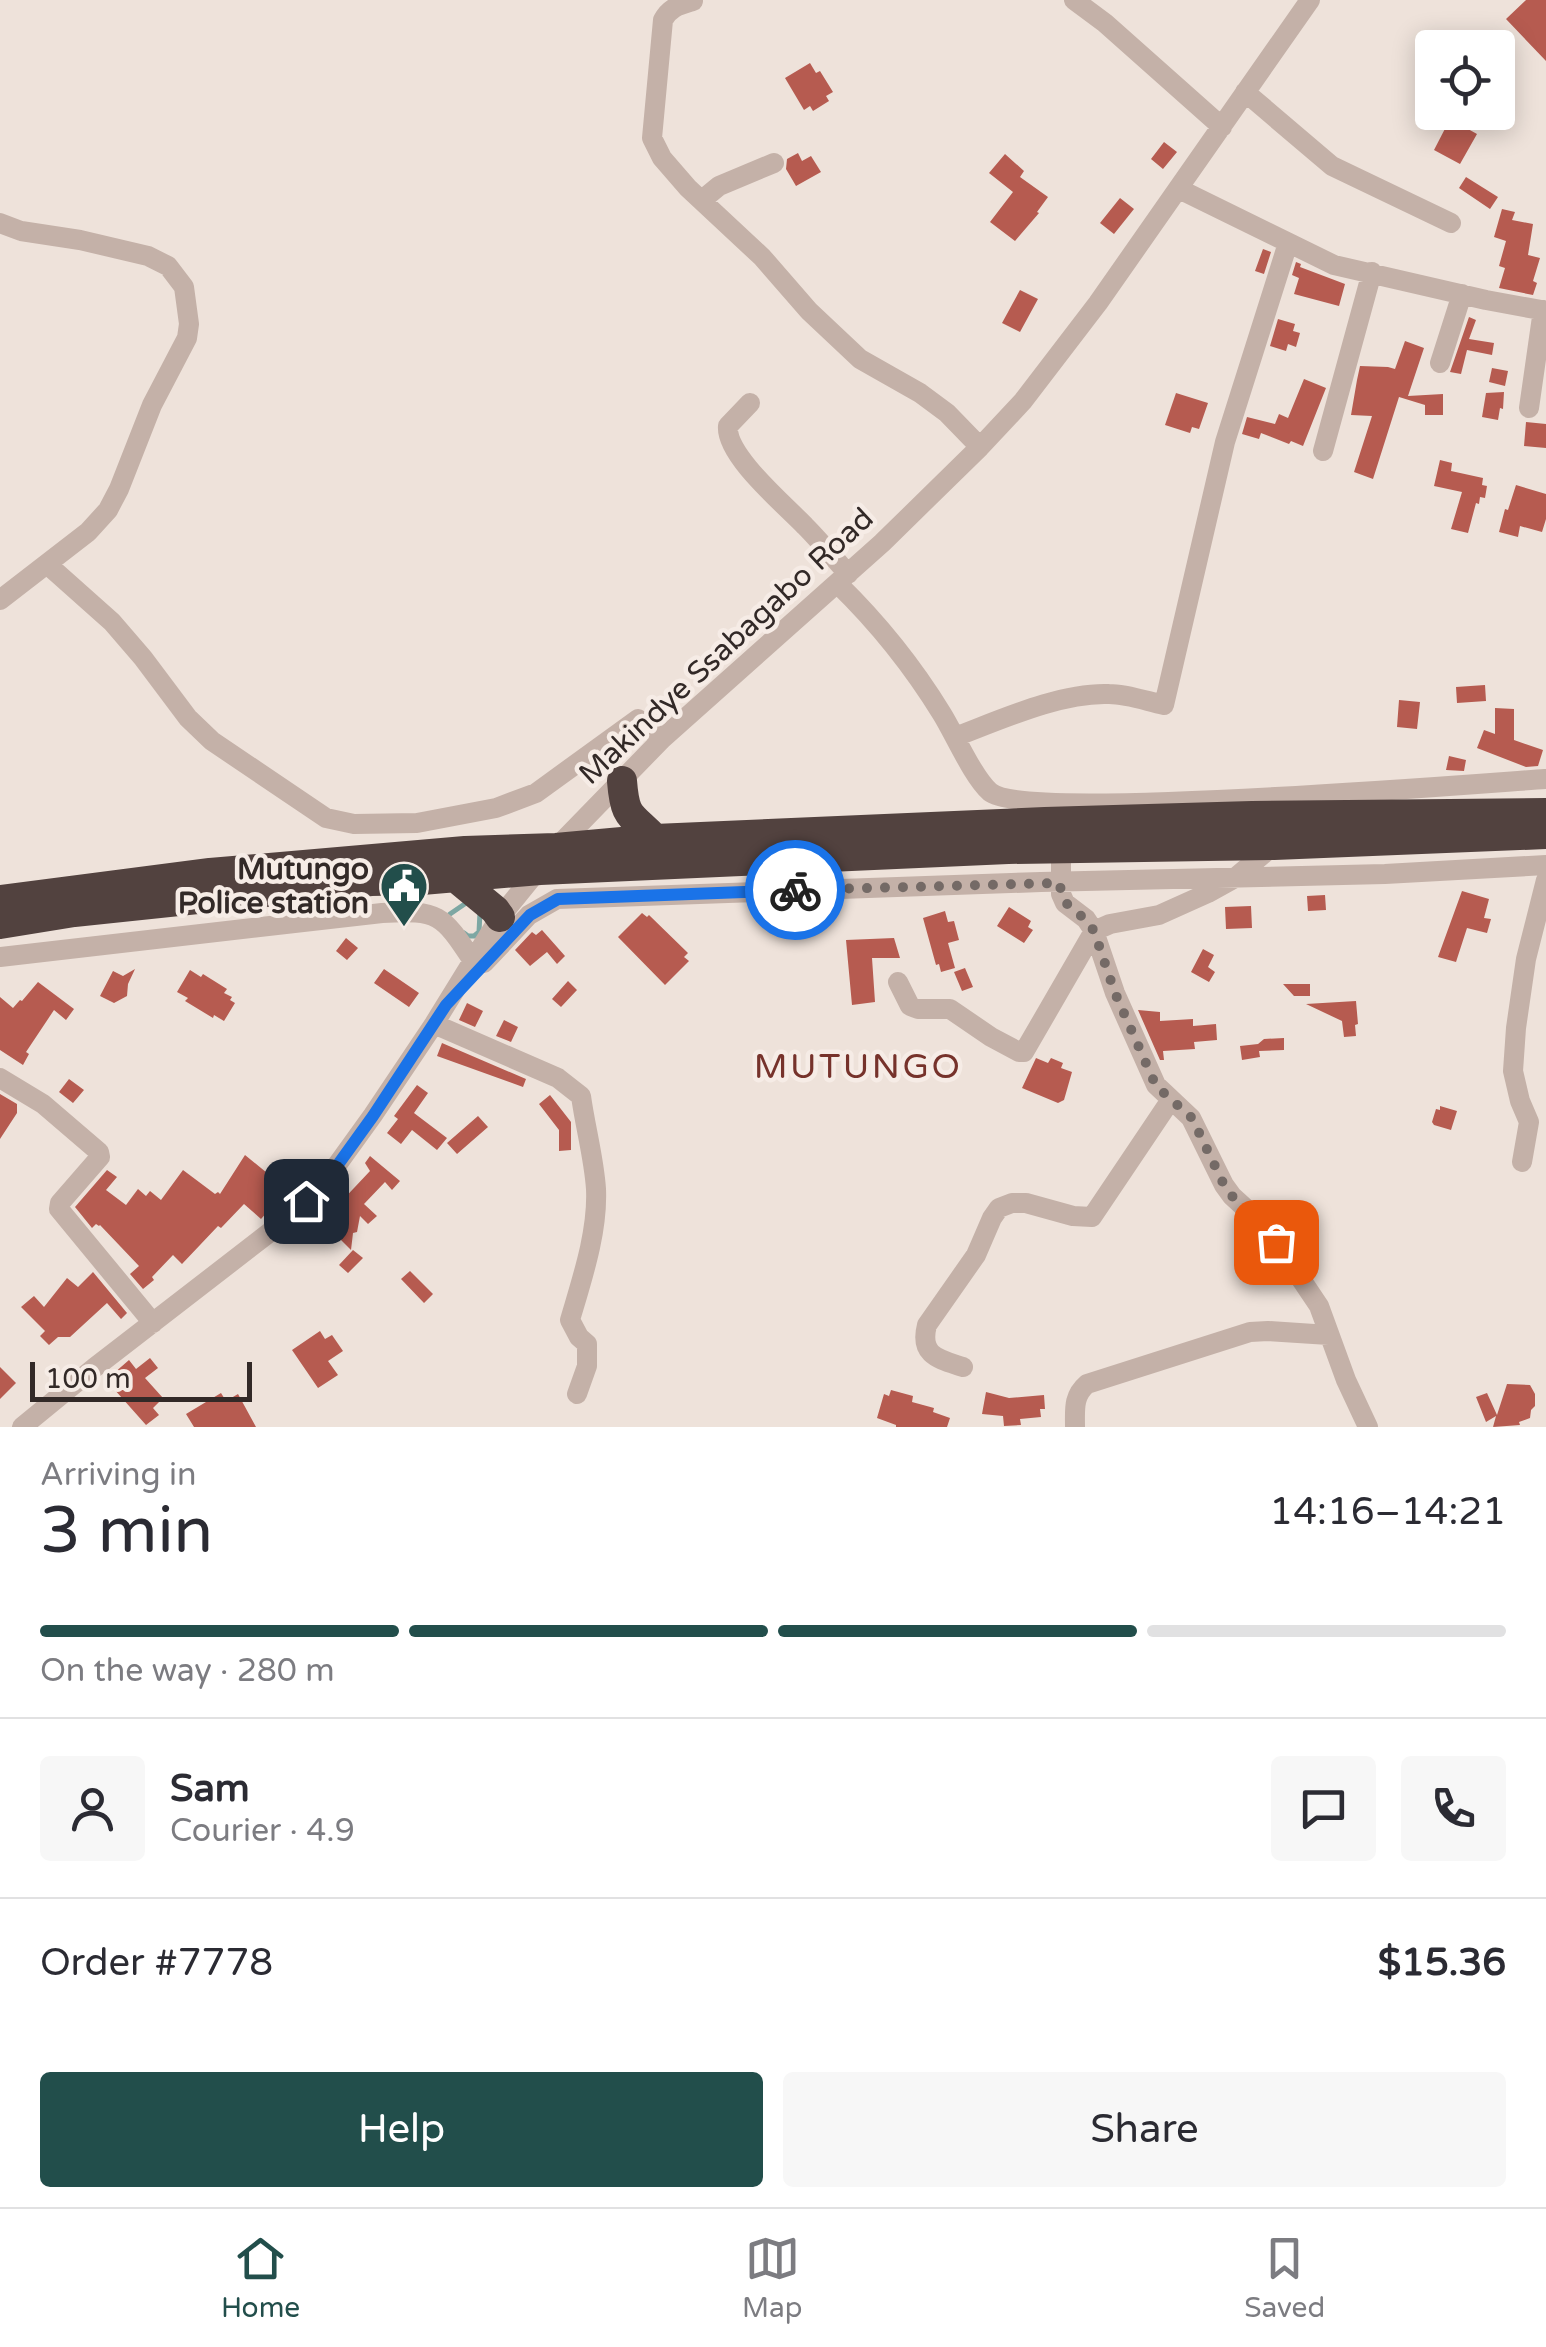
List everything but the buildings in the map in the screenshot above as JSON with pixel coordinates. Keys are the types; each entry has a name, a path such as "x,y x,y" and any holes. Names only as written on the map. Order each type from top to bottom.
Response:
{"highway":[{"path":"622,780 629,815 655,838"},
{"path":"0,924 74,912 454,876 655,838 1252,816 1541,820"},
{"path":"0,900 210,873 464,851 548,859 1274,845 1541,820"},
{"path":"454,876 500,917"}],"street":[{"path":"1074,0 1222,127"},
{"name":"Makindye Ssabagabo Road","path":"22,1427 287,1219 324,1184 434,1024 500,917 548,859 662,738 843,579 980,448 1023,400 1098,302 1310,0"},
{"path":"693,1 676,6 663,20 652,138 662,158 860,359 947,413 980,448"},
{"path":"1245,92 1332,166 1451,223"},
{"path":"702,200 718,186 774,163"},
{"path":"1179,188 1334,265 1544,311 1529,408"},
{"path":"0,223 22,231 148,256 168,266 184,286 188,307 188,338 152,404 108,510 88,532 0,600"},
{"path":"955,737 1024,711 1092,694 1112,694 1164,705 1225,442 1288,243"},
{"path":"1323,451 1372,272"},
{"path":"1440,362 1462,294"},
{"path":"750,403 728,426 733,447 764,486 808,528 887,634 992,794 1056,802 1168,802 1546,778 1541,820"},
{"path":"48,565 112,622 188,718 212,741 326,818 354,824 417,824 496,808 536,793 638,719 662,738"},
{"path":"898,982 910,1006 950,1009 991,1037 1024,1052 1094,931 1110,924 1160,915 1235,878 1274,845"},
{"path":"1062,847 1061,894 1094,931 1115,993 1156,1086 1192,1118 1224,1185 1266,1227 1319,1306 1368,1427"},
{"path":"446,1005 530,915 558,899 1546,866"},
{"path":"1522,1162 1529,1122 1513,1071 1516,1028 1526,960 1546,880"},
{"path":"0,957 416,911 450,927 473,961"},
{"path":"434,1024 558,1078 581,1096 596,1190 592,1232 570,1320 578,1337 587,1344 588,1354 577,1394"},
{"path":"0,1078 42,1104 99,1152 100,1157 59,1209 154,1323"},
{"path":"963,1366 938,1359 928,1350 924,1336 927,1325 976,1256 998,1208 1026,1203 1092,1217 1170,1101"},
{"path":"1076,1427 1075,1401 1087,1384 1250,1332 1329,1335"}],"waterway":[{"path":"395,899 419,894"},
{"path":"450,914 469,901"},
{"path":"464,933 474,936 479,932 480,912"}],"way so far":[{"path":"795,890 1060,883 1066,903 1094,931 1115,993 1156,1086 1192,1118 1224,1185 1276,1242"}],"place":[{"name":"Mutungo Police station","path":"404,928"}],"district":[{"name":"MUTUNGO","path":"858,1066"}],"route":[{"path":"306,1201 324,1184 373,1116 446,1005 530,915 558,899 795,890"}]}
